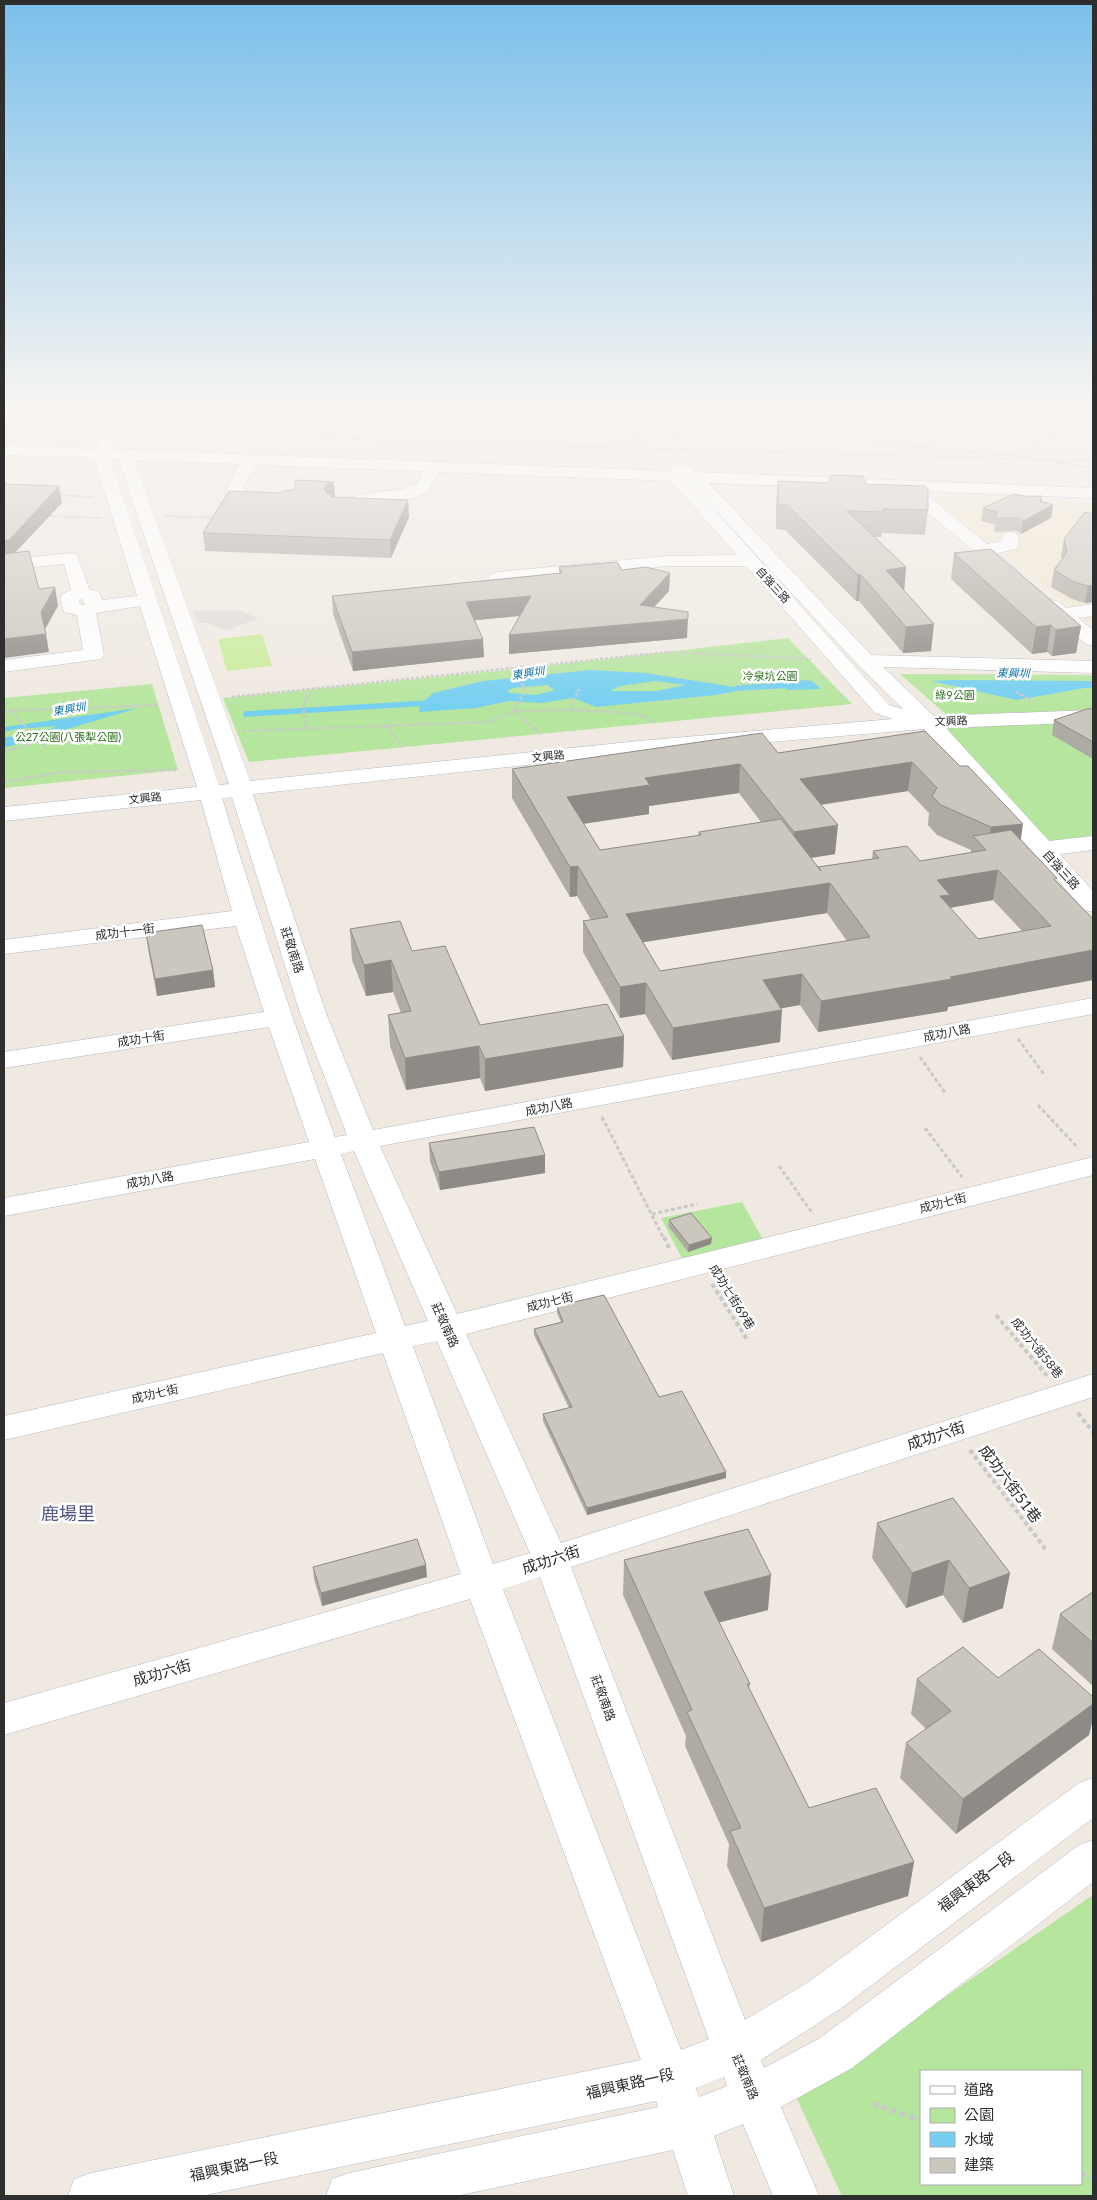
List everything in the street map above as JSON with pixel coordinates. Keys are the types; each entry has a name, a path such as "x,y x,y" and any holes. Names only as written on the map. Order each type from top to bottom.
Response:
{"street":[{"name":"莊敬南路","path":"123,508 146,595 364,1142 551,1560 735,2051 796,2196"},
{"name":"莊敬南路","path":"143,508 222,782 246,917 278,1018 482,1582 687,2124 711,2196"},
{"name":"自強三路","path":"709,508 751,561 842,661 882,709"},
{"name":"自強三路","path":"716,508 865,661 929,722 1093,905"},
{"path":"933,508 1026,585"},
{"path":"984,550 1010,545 1010,537"},
{"path":"4,565 71,558 88,601 94,655 4,666"},
{"path":"497,578 667,561 689,563 723,560 751,561"},
{"path":"664,571 751,561"},
{"path":"88,601 146,595"},
{"path":"1040,596 1093,640"},
{"path":"1062,614 1093,610"},
{"path":"865,661 1093,667"},
{"name":"文興路","path":"4,814 222,782 911,706"},
{"path":"882,709 929,722"},
{"name":"文興路","path":"4,798 222,782 929,722 1093,716"},
{"path":"1043,849 1093,843"},
{"name":"成功十一街","path":"4,946 246,917"},
{"name":"成功八路","path":"4,1207 1093,1006"},
{"name":"成功十街","path":"4,1060 278,1018"},
{"name":"成功七街","path":"4,1428 446,1328 976,1195 1087,1159"},
{"name":"成功六街","path":"4,1719 482,1582 1078,1390"},
{"name":"福興東路一段","path":"91,2196 669,2076 735,2051 825,1995 1093,1795"},
{"path":"349,2196 687,2124 754,2098 836,2053 1092,1860"}],"path":[{"path":"160,515 225,519"},
{"path":"50,516 102,518"},
{"path":"224,698 670,652 842,661"},
{"path":"514,711 517,702 525,690 518,675 527,668"},
{"path":"570,710 579,689"},
{"path":"307,728 303,707 311,690"},
{"path":"1016,692 1037,704"},
{"path":"4,711 159,705"},
{"path":"10,710 48,748"},
{"path":"237,731 489,722 514,711 570,710 630,713 646,717 655,723"},
{"path":"514,711 541,734"},
{"path":"386,726 403,747"},
{"path":"4,752 41,741"},
{"path":"4,782 62,772 178,770"},
{"path":"1005,1022 1044,1074"},
{"path":"908,1040 946,1094"},
{"name":"成功七街69巷","path":"593,1099 652,1214 748,1342"},
{"path":"1038,1105 1087,1159"},
{"path":"925,1128 976,1195"},
{"path":"779,1166 826,1233"},
{"path":"652,1214 697,1204"},
{"name":"成功六街58巷","path":"996,1315 1078,1390"},
{"name":"成功六街51巷","path":"955,1430 1047,1551"},
{"path":"872,2104 920,2120"}],"shaded area":[{"path":"945,508 1093,508 1093,625"},
{"path":"238,610 258,618 227,631 207,623 197,623 193,611"}],"green space":[{"path":"262,634 272,666 227,671 218,639"},
{"name":"冷泉坑公園","path":"788,638 852,704 249,762 223,698 527,668"},
{"name":"綠9公園","path":"900,674 1093,675 1093,710 947,715"},
{"name":"公27公園(八張犁公園)","path":"152,684 178,770 4,788 4,698"},
{"path":"1093,716 1093,843 1043,849 929,722"},
{"path":"742,1202 766,1245 684,1262 661,1218"},
{"path":"1093,1895 1093,2196 842,2196 797,2099"}],"water":[{"path":"590,670 646,673 747,689 716,695 596,707 573,698 542,703 509,701 476,708 419,712 420,705 433,693 483,681","holes":["655,681 685,685 657,691 610,691 620,686","547,685 555,690 536,695 509,693 508,690"]},
{"path":"802,680 812,681 821,689 788,690 782,687"},
{"path":"931,681 1093,681 1093,688 1017,700"},
{"path":"138,708 4,748 4,737 29,736 58,726 15,729 4,732 4,727"}],"building":[{"path":"4,508 39,508 9,540 4,540"},
{"path":"219,508 405,508 390,540 203,533"},
{"path":"790,508 928,508 928,510 883,509 884,512 847,511 906,567 886,570 934,624 906,627 861,575 858,575"},
{"path":"983,508 1048,508 1023,521 1018,518 995,518 997,512"},
{"path":"1085,512 1093,514 1093,585 1088,586 1074,582 1054,570 1067,552 1064,539"},
{"path":"991,549 1081,626 1056,630 1051,625 1036,627 954,553"},
{"path":"29,551 39,589 55,587 41,612 46,634 4,639 4,554"},
{"path":"617,562 622,570 646,567 670,573 640,605 688,612 688,619 509,635 531,596 466,602 483,639 352,652 332,596 562,573 559,567"},
{"path":"1087,709 1093,709 1093,742 1054,720"},
{"path":"925,731 960,766 968,766 1023,824 991,827 941,805 932,796 937,788 912,762 800,779 838,825 794,832 740,764 645,778 650,785 567,797 600,850 701,835 699,832 781,819 821,871 818,867 879,858 873,851 907,846 920,861 986,850 973,836 1011,830 1057,878 1054,879 1093,919 1093,950 950,977 952,979 821,1001 802,974 763,980 782,1010 673,1028 646,983 620,987 583,921 608,917 578,866 570,867 512,769 762,733 778,753","holes":["998,870 1051,926 978,939 940,896 950,895 937,880","830,883 870,937 660,971 626,914"]},
{"path":"400,921 412,951 445,946 480,1025 607,1004 624,1036 485,1059 479,1046 405,1058 388,1015 411,1011 391,960 364,965 350,929"},
{"path":"202,925 213,970 155,979 146,933"},
{"path":"534,1127 545,1155 439,1172 429,1143"},
{"path":"691,1213 712,1238 689,1245 669,1220"},
{"path":"604,1295 659,1397 682,1391 726,1472 587,1508 543,1414 572,1407 534,1329 563,1322 557,1306"},
{"path":"953,1498 1010,1573 969,1588 949,1560 912,1573 877,1523"},
{"path":"748,1529 771,1575 704,1592 750,1684 747,1684 809,1808 876,1788 914,1862 764,1908 730,1831 741,1828 687,1712 692,1710 624,1560"},
{"path":"417,1539 426,1565 321,1593 313,1567"},
{"path":"1093,1592 1093,1643 1060,1614"},
{"path":"963,1647 998,1678 1039,1649 1093,1697 1093,1704 963,1799 906,1743 951,1711 917,1679"}],"waterway":[{"name":"東興圳","path":"738,688 792,685"},
{"name":"東興圳","path":"246,714 428,703"}],"district":[{"name":"鹿場里","path":"68,1514"}]}
